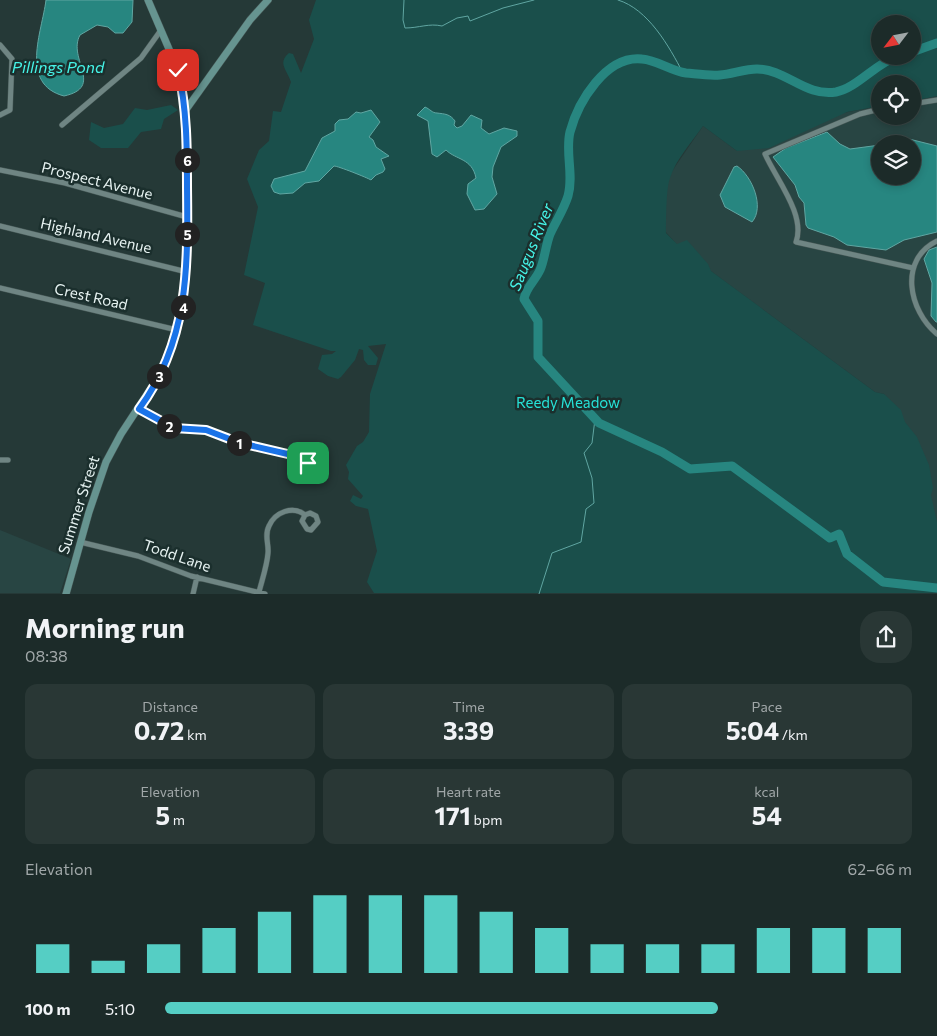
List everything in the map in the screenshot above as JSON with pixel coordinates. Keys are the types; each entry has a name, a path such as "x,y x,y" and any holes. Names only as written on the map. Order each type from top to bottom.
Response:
{"main road":[{"name":"Summer Street","path":"66,594 80,542 106,462 120,434 139,409 161,373 177,330 183,305 187,272 185,110 178,70 148,0"},
{"path":"185,110 208,82 250,20 268,0"}],"street":[{"path":"62,125 141,58 162,29"},
{"path":"0,45 9,53 12,64 10,110 2,114"},
{"path":"921,103 937,100"},
{"path":"871,111 860,114 765,154 793,207 798,235 796,242 913,268"},
{"name":"Prospect Avenue","path":"0,170 65,183 187,216"},
{"name":"Highland Avenue","path":"0,226 187,272"},
{"path":"937,242 922,252 913,268 912,288 917,309 926,323 937,334"},
{"name":"Crest Road","path":"0,288 177,330"},
{"path":"139,409 174,428 206,430 247,445 292,455"},
{"path":"0,460 8,460"},
{"path":"262,593 268,555 268,527 275,518 284,512 294,510 305,515"},
{"name":"Todd Lane","path":"80,542 138,556 197,577 262,593"},
{"path":"193,594 197,577"}],"shaded area":[{"path":"937,96 937,524 884,394 875,392 681,249 665,231 666,180 703,126 737,151 827,116 871,108 871,125 921,125 921,99"},
{"path":"0,530 71,559 60,593 0,593"}],"green space":[{"name":"Reedy Meadow","path":"316,0 937,0 937,96 921,99 921,75 871,75 871,108 847,112 769,148 737,151 703,126 680,157 670,178 667,197 666,233 677,244 687,240 708,264 711,271 875,392 884,394 901,410 905,422 917,437 929,465 933,488 931,495 937,522 937,593 374,593 367,582 377,551 368,509 356,506 350,501 353,495 361,499 363,496 348,479 349,472 346,465 357,446 363,442 369,432 370,394 386,344 368,346 378,358 376,365 368,365 364,360 363,350 359,349 355,360 341,377 338,379 328,376 318,369 322,355 332,354 336,351 253,325 265,283 244,275 258,207 247,179 259,150 269,141 273,111 281,112 291,82 283,63 285,57 289,53 293,54 301,73 314,39 309,20"},
{"path":"171,105 178,110 164,119 161,129 141,132 128,148 101,148 89,140 91,122 104,128 123,124 135,108 147,110"}],"water":[{"name":"Pillings Pond","path":"46,0 133,0 132,22 123,33 115,33 108,27 97,25 80,35 77,44 84,79 82,86 76,92 64,96 50,90 42,80 37,69 38,41"},
{"path":"425,107 451,117 455,121 454,125 457,128 462,126 471,115 482,120 481,128 489,134 504,128 517,131 517,136 501,147 493,167 492,177 497,194 484,209 475,210 467,194 468,184 476,178 471,167 446,150 437,157 432,154 428,121 417,115"},
{"path":"371,110 380,122 369,137 373,140 376,147 389,156 381,159 385,169 383,172 371,180 334,166 319,181 305,183 293,193 280,194 274,192 271,186 274,179 305,171 322,138 335,131 335,124 339,120 348,119 356,112 361,113"},
{"path":"827,132 840,144 850,149 871,146 871,185 921,185 921,142 937,146 937,232 904,240 886,250 847,245 834,237 808,228 806,225 804,203 799,197 795,185 773,157 786,148"},
{"path":"737,166 748,177 755,192 757,208 756,216 752,222 725,207 720,195 734,167"},
{"path":"937,247 936,322 931,316 932,283 924,259 929,250"}],"waterway":[{"path":"404,0 403,20 405,28 442,26 457,18 468,16 470,21 503,8 534,0"},
{"path":"618,0 639,11 648,20 664,40 683,73"},
{"name":"Saugus River","path":"921,49 937,43"},
{"name":"Saugus River","path":"881,65 844,90 825,92 815,91 767,70 752,69 712,75 680,72 653,61 642,59 629,60 617,64 596,83 587,95 574,120 568,147 570,180 568,196 550,234 540,270 524,299 538,321 538,357 599,423 662,452 690,469 732,466 830,538 839,534 847,554 883,582 937,588"},
{"path":"539,594 552,553 581,542 586,509 594,503 592,478 584,453 592,443 595,419"}],"route":[{"path":"178,70 184,100 186,128 186,279 183,305 173,341 161,373 139,409 174,428 214,432 260,449 292,455 300,462 308,463"}]}
